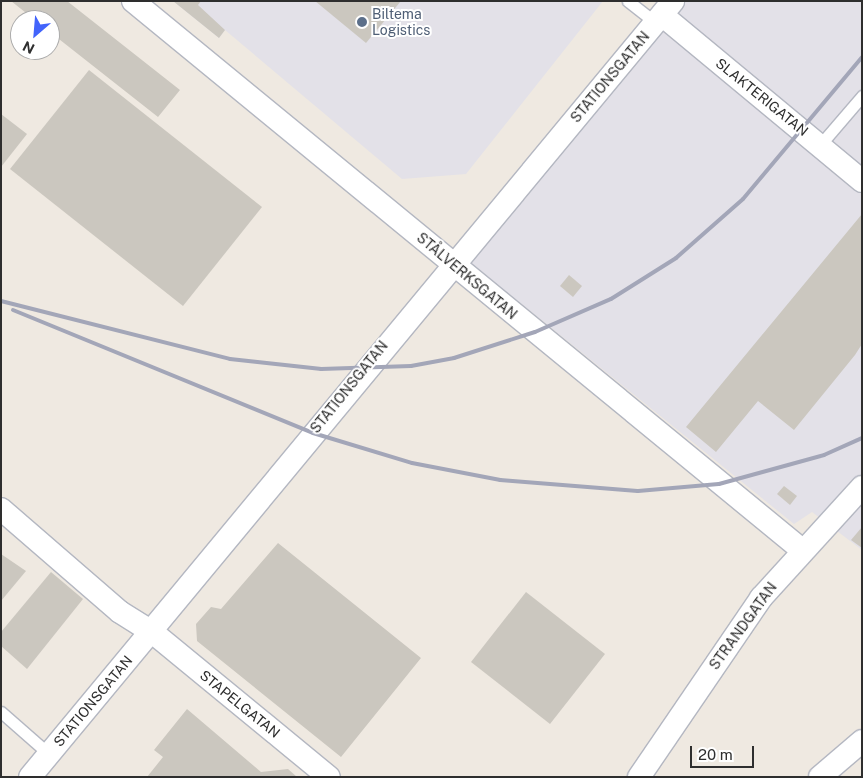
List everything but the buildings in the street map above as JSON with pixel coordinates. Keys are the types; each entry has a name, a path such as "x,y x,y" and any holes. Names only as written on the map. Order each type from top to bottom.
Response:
{"street":[{"name":"STÅLVERKSGATAN","path":"133,1 802,550"},
{"name":"STATIONSGATAN","path":"30,777 452,264 663,13"},
{"name":"SLAKTERIGATAN","path":"663,13 862,181"},
{"name":"STRANDGATAN","path":"639,777 761,598 802,550 862,487"},
{"name":"STAPELGATAN","path":"1,509 120,612 151,630 328,777"},
{"path":"820,777 862,741"}],"lane":[{"path":"628,1 663,13"},
{"path":"820,145 862,96"},
{"path":"1,712 49,754"}],"shaded area":[{"path":"173,1 603,1 466,174 402,179 225,30 219,38"},
{"path":"686,1 862,1 862,550 812,512 794,524 467,260"}],"railway":[{"path":"1,301 230,359 321,369 411,366 454,358 535,332 611,299 676,258 743,199 862,57"},
{"path":"13,310 313,433 412,463 500,480 638,491 719,484 824,455 862,438"}],"place":[{"name":"Biltema Logistics","path":"362,22"}]}
